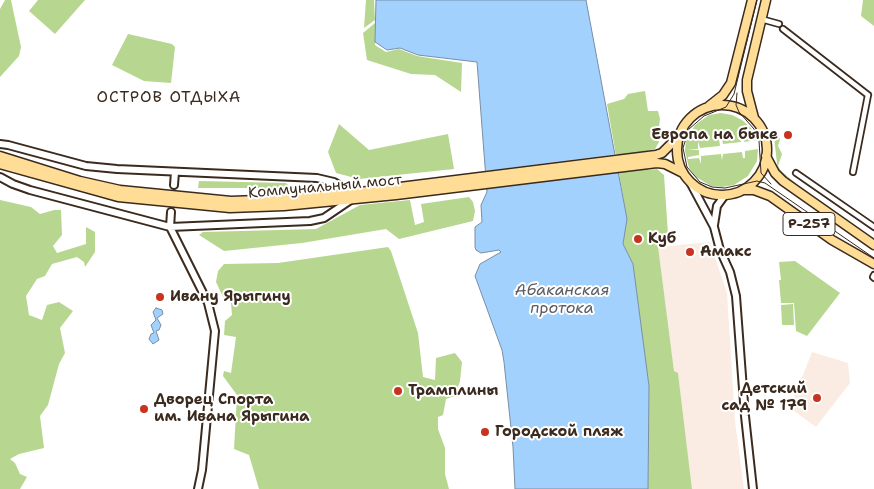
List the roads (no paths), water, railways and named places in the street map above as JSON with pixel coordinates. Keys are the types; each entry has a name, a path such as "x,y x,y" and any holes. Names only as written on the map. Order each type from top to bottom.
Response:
{"highway":[{"path":"683,173 656,159 679,136 689,119 723,95 731,83 752,0"},
{"path":"754,118 747,91 747,80 766,0"},
{"path":"707,108 720,105 732,106 754,118"},
{"name":"Р-257","path":"742,190 759,176 766,156 766,140 754,118"},
{"name":"Р-257","path":"679,136 676,151 683,173 691,184 709,194 725,195 742,190 754,190 770,196 832,240 874,264"},
{"name":"Коммунальный мост","path":"0,156 80,181 120,190 170,196 231,201 352,196"},
{"name":"Р-257","path":"766,156 775,173 784,181 874,246"},
{"name":"Коммунальный мост","path":"0,164 118,197 230,208 284,206 656,159"}],"main road":[{"path":"0,144 86,166 317,178 334,182 352,196 324,218 316,220 170,227 30,190 0,177"},
{"path":"174,185 175,172"},
{"path":"691,184 714,227 720,250 730,272 736,296 745,416 754,489"},
{"path":"714,227 717,206 725,195"},
{"path":"171,212 170,227 208,303 215,331 198,489"},
{"path":"192,489 200,474"}],"street":[{"path":"761,19 779,24"},
{"path":"783,29 868,95"},
{"path":"868,95 874,93"},
{"path":"853,172 868,95"},
{"path":"796,172 874,227"}],"water":[{"name":"Абаканская протока","path":"376,0 586,0 627,219 623,244 633,264 649,386 648,489 515,489 513,447 502,350 475,276 480,264 501,252 499,250 481,253 475,247 475,227 482,222 481,205 487,192 477,62 418,55 400,48 387,50 375,42"},
{"path":"156,308 162,310 163,314 157,318 161,325 159,330 156,331 159,340 153,344 149,339 151,334 154,333 151,325 156,320 153,312"}],"tram line":[{"path":"757,0 734,94 726,107 704,116 689,129 683,148 687,167 700,182 712,187 725,188 757,181 765,183 874,258"},
{"path":"737,93 736,105 739,112 754,129 759,141 761,173 771,184"}],"place":[{"name":"Европа на быке","path":"788,135"},
{"name":"Куб","path":"638,239"},
{"name":"Амакс","path":"690,252"},
{"name":"Ивану Ярыгину","path":"160,297"},
{"name":"Трамплины","path":"398,391"},
{"name":"Детский сад № 179","path":"817,398"},
{"name":"Дворец Спорта им. Ивана Ярыгина","path":"144,409"},
{"name":"Городской пляж","path":"485,432"}],"district":[{"name":"ОСТРОВ ОТДЫХА","path":"169,98"}]}
